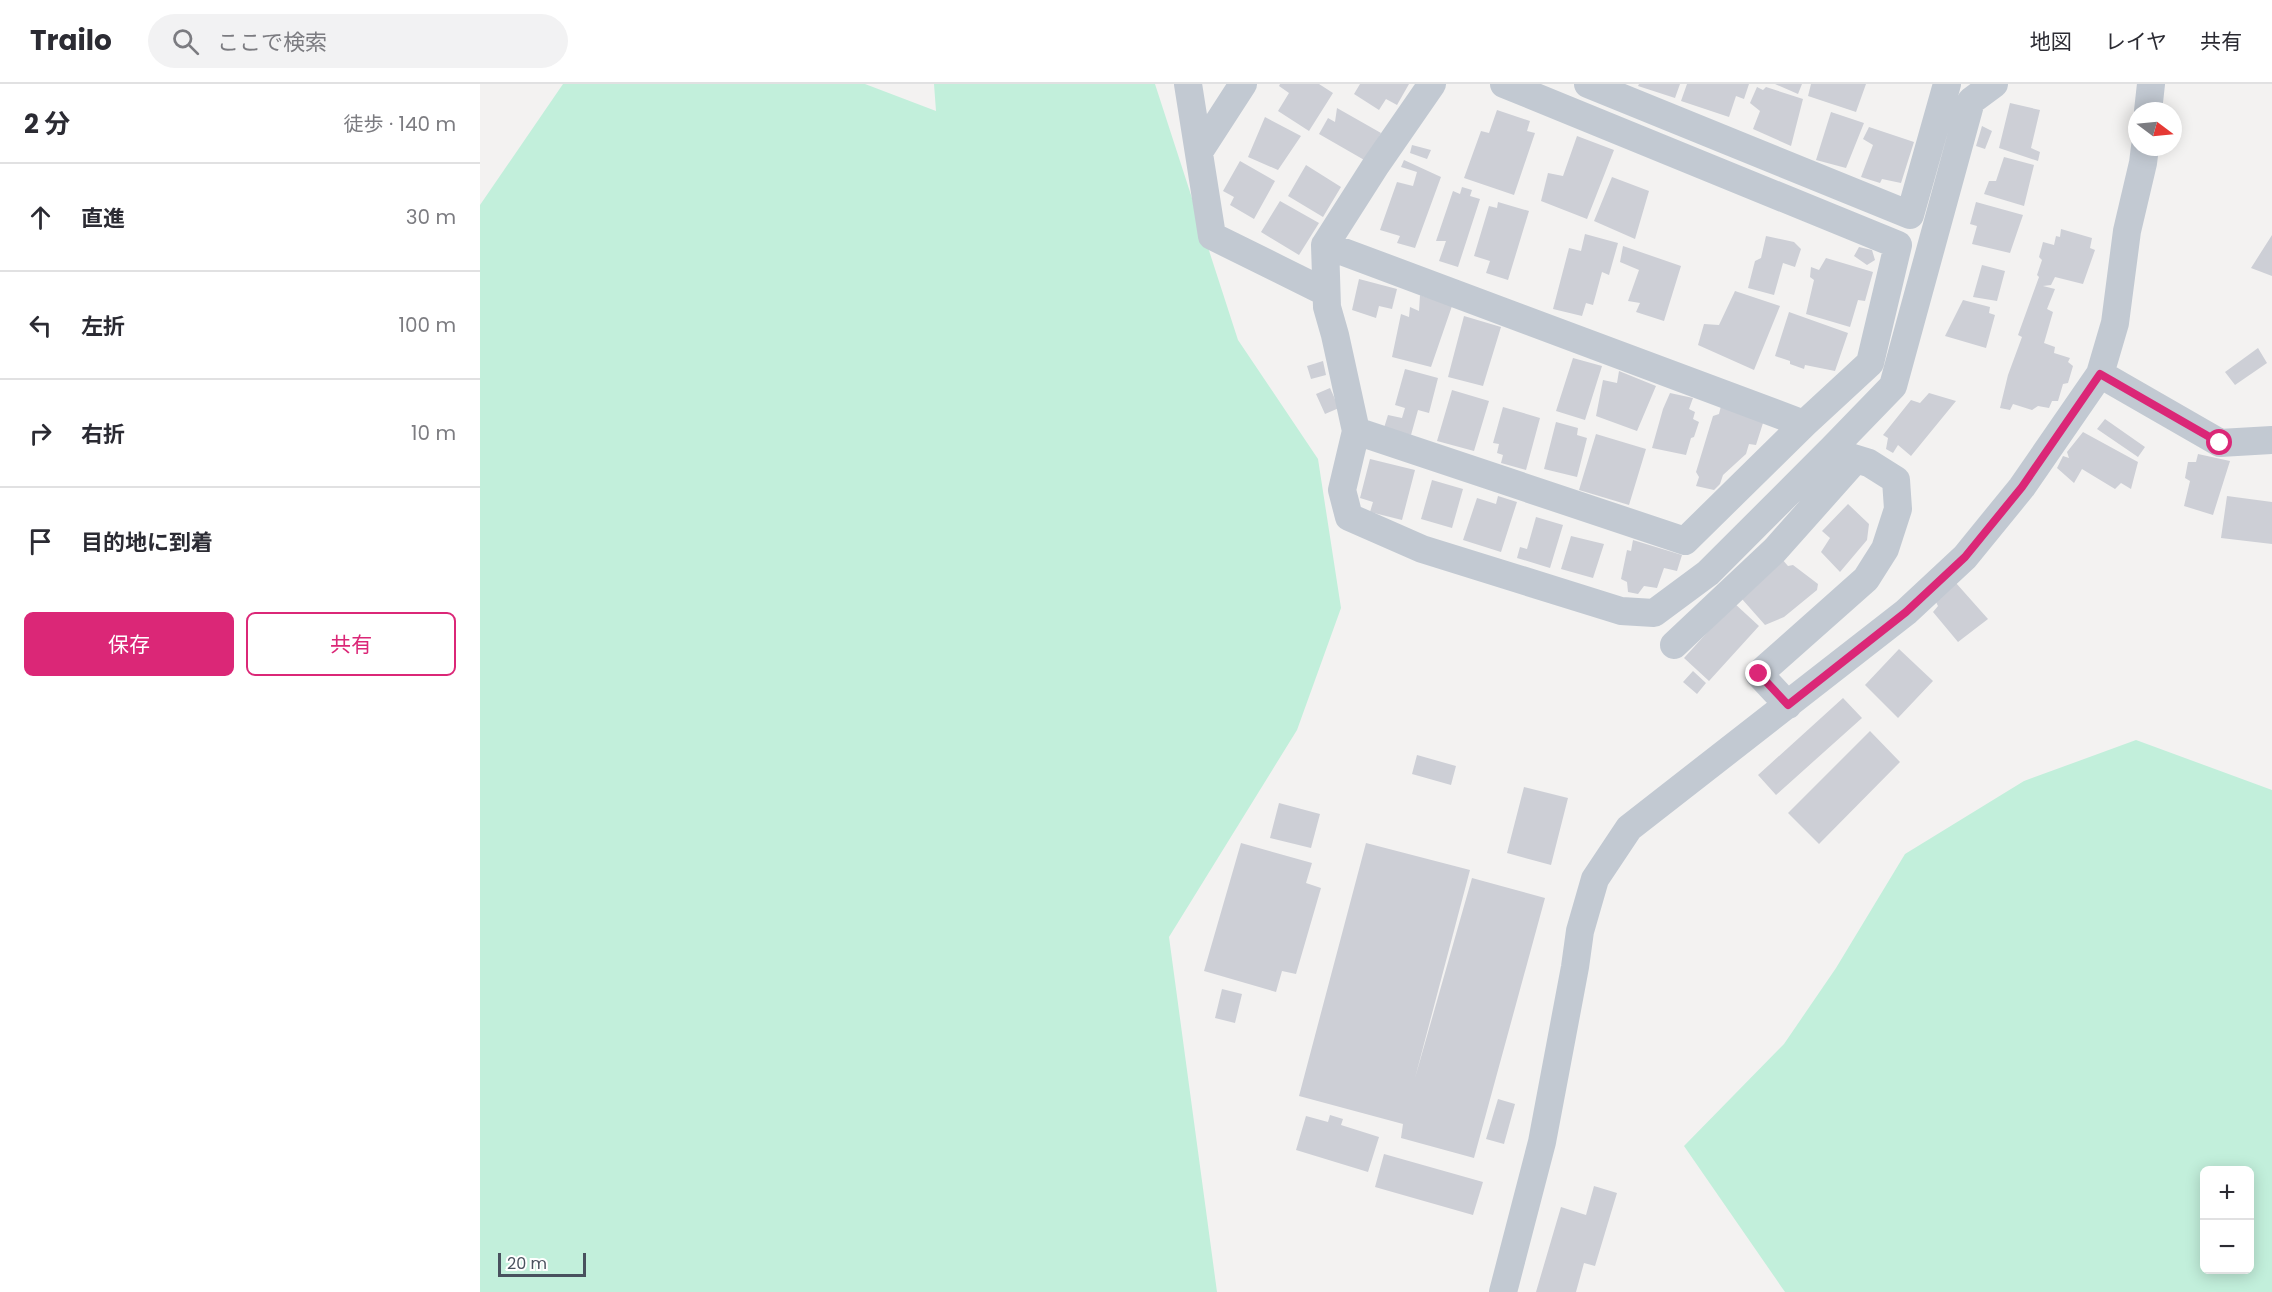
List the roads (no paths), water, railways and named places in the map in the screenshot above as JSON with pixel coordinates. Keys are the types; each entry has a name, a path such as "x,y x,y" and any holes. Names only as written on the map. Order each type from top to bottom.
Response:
{"street":[{"path":"1188,84 1212,236 1325,292"},
{"path":"1199,152 1243,84"},
{"path":"1432,84 1376,165 1325,245 1327,307 1356,431 1342,490 1349,517 1422,549 1621,611 1654,613 1708,573 1843,455"},
{"path":"1356,431 1685,541 1804,424 1870,363 1898,245 1504,84"},
{"path":"1588,84 1910,215 1947,84"},
{"path":"1674,645 1775,550 1893,386 1971,101 1994,84"},
{"path":"2149,102 2151,84"},
{"path":"1503,1292 1542,1142 1580,932 1595,879 1629,828 1906,612 1965,557 2022,487 2100,374 2115,323 2127,231 2144,156"},
{"path":"1325,245 1804,424"},
{"path":"2100,374 2220,443 2272,440"},
{"path":"1788,705 1759,674 1866,579 1885,549 1898,509 1896,480 1869,463 1843,455"}]}
